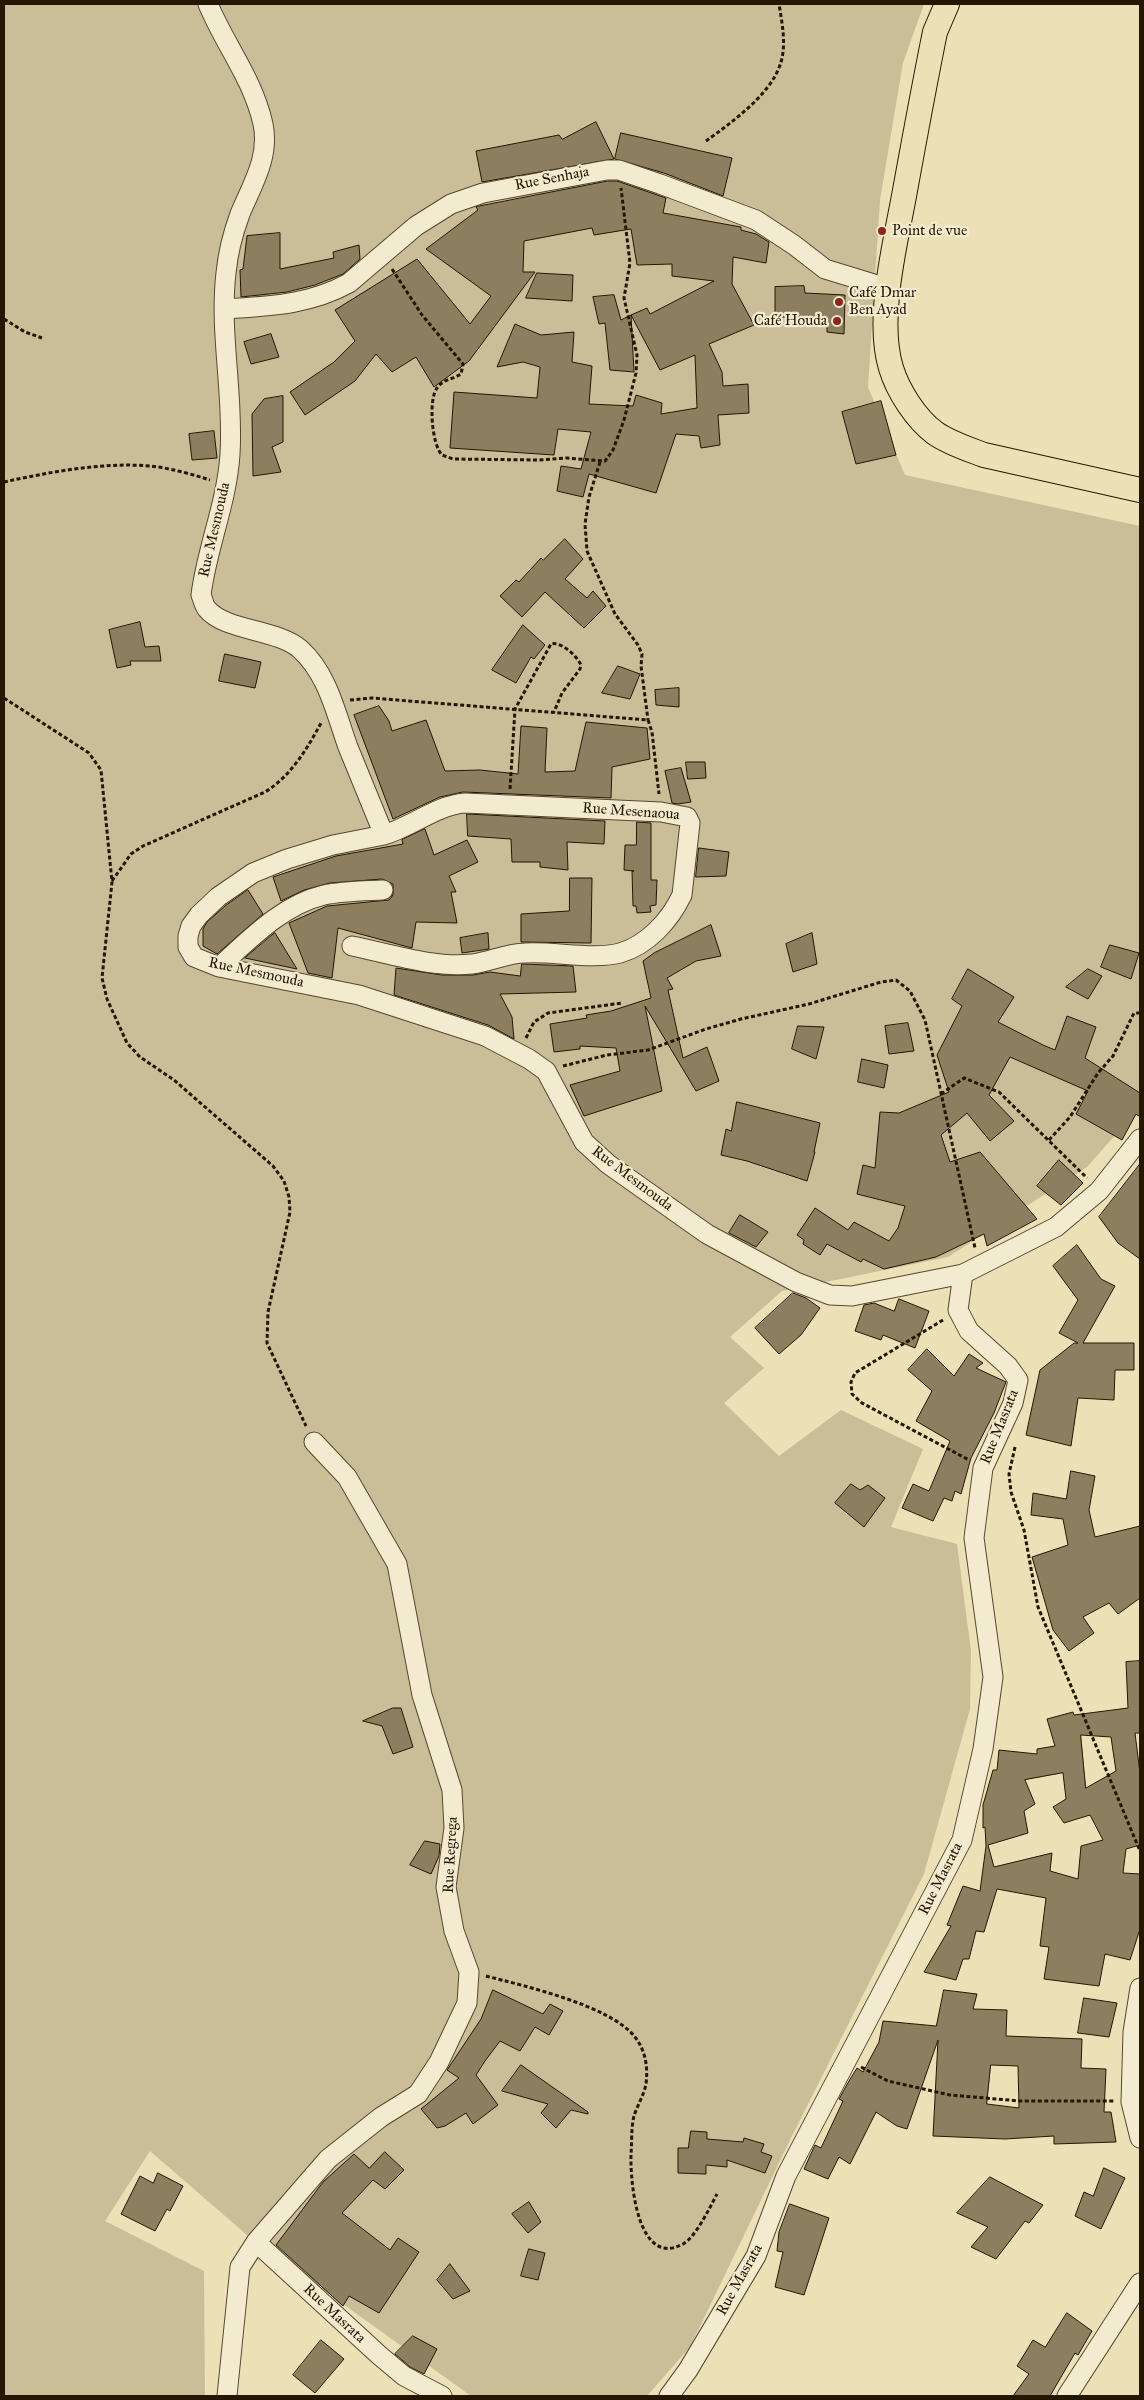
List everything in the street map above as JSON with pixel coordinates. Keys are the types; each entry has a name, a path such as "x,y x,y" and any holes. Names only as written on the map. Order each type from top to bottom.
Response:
{"main road":[{"path":"947,4 934,32 887,288 887,345 891,368 902,392 917,414 935,433 984,455 1140,490"}],"street":[{"name":"Rue Mesmouda","path":"208,4 216,23 247,76 263,125 260,170 231,238 226,274 225,309 230,454 227,485 201,595 207,609 220,618 284,639 300,649 314,665 335,704 348,746 384,835 333,845 287,858 253,873 218,897 199,915 191,926 188,936 188,947 194,957 219,967 359,996 485,1036 518,1053 546,1071 584,1142 608,1164 707,1234 796,1282 830,1295 852,1296 971,1270 1056,1227 1099,1191 1140,1139"},
{"name":"Rue Senhaja","path":"225,309 281,306 318,297 349,283 416,226 451,204 483,193 578,174 618,170 756,220 794,245 825,269 887,288"},
{"name":"Rue Mesenaoua","path":"352,946 418,960 457,964 491,961 520,953 619,953 649,938 669,918 682,895 690,822 682,814 661,812 454,804 400,830 384,835"},
{"path":"219,967 262,929 296,906 325,895 383,890"},
{"path":"958,1310 971,1270"},
{"name":"Rue Masrata","path":"669,2396 688,2370 756,2256 786,2176 962,1840 984,1749 993,1676 974,1538 983,1468 1013,1403 1018,1380 1008,1366 969,1331 958,1310"},
{"name":"Rue Regrega","path":"227,2396 240,2268 256,2242 328,2159 381,2117 418,2094 439,2062 466,2003 469,1972 454,1932 446,1887 454,1828 452,1790 422,1695 397,1564 347,1477 314,1442"},
{"path":"1140,1988 1133,2032 1131,2102 1140,2138"},
{"name":"Rue Masrata","path":"256,2242 379,2356 404,2376 442,2396"},
{"path":"1066,2396 1140,2283"}],"path":[{"path":"706,141 729,125 770,85 781,64 784,40 779,4"},
{"path":"382,255 422,315 463,364 460,374 442,383 434,394 434,439 442,455 453,459 539,460 567,458 605,461 610,455 624,420 636,373 637,355 624,298 630,263 618,170"},
{"path":"4,319 25,332 42,338"},
{"path":"600,462 589,497 585,524 586,551 615,614 638,645 642,654 641,666 648,720 652,732 661,812"},
{"path":"4,482 54,472 140,466 188,473 227,485"},
{"path":"509,805 515,709 551,644 555,642 560,644 581,665 562,693 554,712"},
{"path":"4,698 79,745 96,761 103,780 112,882 102,978 107,999 127,1043 140,1057 174,1080 256,1149 273,1166 284,1181 289,1197 290,1212 268,1312 267,1342 272,1357 314,1442"},
{"path":"112,882 130,854 143,846 265,792 279,783 309,744 335,704 372,698 648,720"},
{"path":"546,1071 607,1054 648,1050 706,1028 809,1004 881,982 896,980 910,991 925,1020 941,1094 971,1270"},
{"path":"518,1053 534,1022 548,1013 622,1003"},
{"path":"1049,1140 1070,1117 1098,1073 1114,1056 1134,1013 1140,1013"},
{"path":"941,1094 960,1079 979,1082 999,1092 1099,1191"},
{"path":"958,1310 855,1373 851,1382 852,1394 862,1403 983,1468"},
{"path":"1017,1441 1010,1462 1011,1492 1024,1530 1038,1607 1140,1851"},
{"path":"469,1972 568,1999 616,2020 635,2037 646,2056 646,2085 634,2118 631,2156 634,2204 645,2232 657,2246 671,2248 684,2244 697,2229 717,2194"},
{"path":"847,2059 888,2081 950,2095 1020,2101 1131,2102"}],"shaded area":[{"path":"4,4 924,4 903,63 880,200 868,387 905,475 1140,526 1140,1107 1087,1167 948,1257 782,1291 730,1337 764,1368 724,1403 779,1456 841,1410 923,1449 891,1527 957,1544 971,1651 970,1709 924,1874 792,2136 690,2347 647,2396 471,2396 247,2235 150,2151 105,2221 204,2271 205,2396 4,2396"}],"building":[{"path":"596,122 614,159 482,182 476,151 559,135 562,139"},
{"path":"621,133 732,158 723,196 664,173 615,159"},
{"path":"608,181 617,181 666,198 663,213 741,227 741,230 756,234 769,242 766,263 733,257 732,284 754,325 709,344 722,372 723,386 748,384 749,413 718,415 720,445 701,448 699,436 676,434 656,493 589,474 583,497 557,491 561,466 581,469 591,432 558,429 554,455 450,448 454,392 537,398 540,367 523,362 497,367 515,324 541,335 574,332 572,362 592,366 589,404 633,406 636,395 662,403 661,414 697,408 695,355 660,370 631,315 647,308 650,314 714,281 672,276 672,264 637,265 631,229 594,235 592,228 524,241 523,272 535,272 469,361 434,387 416,357 392,372 376,354 355,381 305,415 290,392 334,362 355,341 335,310 417,259 470,324 491,296 426,249 478,210 476,207"},
{"path":"280,233 280,269 334,258 333,252 359,245 360,259 343,274 315,285 287,292 241,297 240,270 243,269 247,236"},
{"path":"537,273 573,275 572,301 526,298"},
{"path":"804,286 805,293 845,295 844,334 827,332 827,320 815,319 815,317 775,317 775,287"},
{"path":"614,295 621,320 631,315 634,372 610,370 605,323 599,324 593,297"},
{"path":"271,334 279,357 251,364 244,342"},
{"path":"283,396 283,442 272,447 281,472 253,476 252,414 264,399"},
{"path":"881,401 896,455 856,464 842,412"},
{"path":"214,431 217,458 192,460 189,434"},
{"path":"565,539 583,559 565,579 587,598 593,591 606,606 584,628 545,592 522,617 500,596 516,580 519,582 541,558 543,560"},
{"path":"140,622 145,647 159,646 161,661 130,661 131,665 117,668 109,630"},
{"path":"523,625 545,645 534,659 531,657 516,683 492,670"},
{"path":"225,654 261,662 255,688 219,681"},
{"path":"618,666 640,674 630,699 602,693"},
{"path":"679,688 679,707 656,705 655,690"},
{"path":"379,706 389,721 392,731 426,720 445,771 480,770 518,774 521,726 547,728 545,772 575,771 586,722 647,728 650,759 612,767 611,798 463,792 440,797 393,819 354,715"},
{"path":"686,762 705,762 706,778 688,779"},
{"path":"681,768 691,802 672,803 665,771"},
{"path":"467,814 605,821 604,844 567,842 568,870 540,867 540,862 512,862 511,839 468,836"},
{"path":"637,822 651,823 651,880 657,880 656,905 650,906 651,912 637,913 636,906 633,906 632,871 634,871 624,870 625,845 636,845"},
{"path":"425,829 434,855 467,840 478,862 449,876 456,892 451,892 457,923 416,922 412,948 338,928 332,978 308,973 289,923 327,906 389,900 393,895 393,884 382,879 330,883 304,890 281,901 273,877 336,856 403,844 402,840"},
{"path":"699,848 729,852 726,876 696,877"},
{"path":"570,878 592,878 591,943 521,942 521,914 569,911"},
{"path":"248,890 263,914 217,954 203,946 203,929 207,922 225,906"},
{"path":"711,925 721,956 696,961 667,978 673,989 668,990 683,1058 707,1047 719,1081 696,1091 645,1006 662,1091 584,1116 570,1085 620,1071 616,1048 580,1046 580,1049 554,1052 550,1024 587,1018 586,1015 611,1011 651,998 643,961 654,953"},
{"path":"275,933 297,969 245,958"},
{"path":"488,933 489,949 462,953 460,938"},
{"path":"812,933 817,964 793,972 786,944"},
{"path":"1110,945 1139,953 1131,979 1101,967"},
{"path":"522,964 573,966 576,992 500,994 512,1017 514,1039 488,1025 394,995 396,968 442,975 473,975 490,972 520,976"},
{"path":"968,969 1014,997 998,1022 1043,1045 1055,1050 1067,1016 1096,1027 1085,1058 1140,1093 1140,1117 1136,1114 1122,1140 1076,1114 1088,1091 1010,1057 989,1095 1014,1121 990,1141 967,1113 941,1135 950,1162 980,1152 1037,1219 987,1246 984,1234 936,1257 884,1269 863,1259 861,1262 827,1244 820,1255 803,1244 804,1240 797,1235 815,1208 848,1230 854,1222 889,1241 898,1228 905,1206 857,1194 863,1165 875,1168 880,1112 899,1113 949,1092 937,1055 962,1006 952,999"},
{"path":"1088,969 1102,976 1088,999 1066,987"},
{"path":"908,1023 914,1051 889,1054 885,1026"},
{"path":"798,1026 824,1027 816,1059 792,1049"},
{"path":"862,1059 888,1065 884,1088 858,1082"},
{"path":"737,1102 820,1123 807,1181 747,1161 721,1155 726,1129 731,1131"},
{"path":"1059,1160 1083,1183 1061,1205 1037,1186"},
{"path":"1140,1164 1140,1259 1118,1243 1099,1217"},
{"path":"740,1215 768,1232 756,1247 729,1233"},
{"path":"1077,1245 1101,1279 1115,1286 1083,1343 1134,1343 1134,1370 1115,1370 1114,1400 1078,1398 1071,1446 1026,1435 1040,1370 1074,1343 1078,1343 1059,1333 1078,1300 1053,1266"},
{"path":"793,1293 806,1298 820,1308 801,1335 779,1354 755,1328"},
{"path":"899,1299 929,1311 915,1348 883,1335 881,1340 855,1331 864,1305 874,1303 894,1311"},
{"path":"927,1349 954,1376 969,1354 983,1363 976,1368 1006,1382 994,1413 971,1458 961,1494 955,1491 952,1501 944,1498 933,1521 902,1508 913,1484 929,1491 950,1441 916,1421 932,1391 908,1370"},
{"path":"1071,1471 1095,1476 1089,1510 1095,1537 1140,1526 1140,1598 1118,1614 1109,1603 1083,1617 1094,1633 1069,1651 1053,1630 1032,1557 1068,1545 1063,1519 1031,1515 1033,1493 1066,1499"},
{"path":"851,1484 860,1490 868,1485 885,1498 864,1527 835,1503"},
{"path":"1140,1661 1140,1733 1135,1733 1140,1773 1140,1845 1126,1849 1123,1873 1140,1874 1140,1929 1130,1960 1105,1954 1099,1986 1044,1979 1049,1947 1040,1946 1046,1898 997,1889 984,1932 976,1931 969,1959 963,1959 956,1980 924,1972 951,1926 947,1925 963,1886 980,1891 986,1846 985,1827 983,1828 983,1805 993,1770 997,1770 999,1750 1037,1754 1037,1749 1055,1746 1047,1719 1073,1712 1074,1715 1128,1708 1126,1662","holes":["1081,1735 1111,1737 1116,1771 1086,1788","1063,1773 1066,1799 1053,1807 1064,1823 1090,1815 1103,1840 1081,1846 1078,1879 1050,1871 1052,1853 994,1867 988,1845 1028,1833 1024,1811 1035,1804 1025,1780"]},
{"path":"393,1708 401,1708 413,1747 393,1754 382,1726 363,1721"},
{"path":"425,1841 440,1844 439,1856 431,1874 410,1865"},
{"path":"493,1990 543,2014 550,2004 563,2011 549,2035 535,2027 520,2051 500,2041 485,2061 476,2075 498,2105 473,2124 466,2113 445,2126 437,2128 421,2109 459,2078 447,2070 481,2019"},
{"path":"944,1990 977,1994 973,2009 1007,2010 1006,2036 1082,2039 1081,2068 1106,2069 1104,2112 1111,2112 1116,2142 1054,2144 1054,2136 1005,2139 933,2136 938,2040 907,2129 897,2126 876,2112 850,2164 839,2157 828,2179 804,2169 815,2145 821,2148 843,2101 839,2099 849,2081 857,2068 863,2072 879,2042 883,2021 936,2026","holes":["991,2065 1018,2066 1019,2108 987,2104"]},
{"path":"1084,1998 1117,2003 1109,2037 1078,2033"},
{"path":"521,2065 588,2112 588,2114 571,2110 556,2128 541,2113 548,2104 502,2091"},
{"path":"691,2131 707,2132 707,2139 743,2142 744,2138 764,2144 761,2152 772,2156 765,2173 727,2160 727,2167 706,2165 706,2174 678,2173 678,2148 688,2148"},
{"path":"385,2152 404,2170 385,2189 373,2180 342,2213 390,2250 398,2238 419,2252 379,2313 349,2296 343,2306 276,2245 323,2182 354,2154 369,2168"},
{"path":"1104,2168 1125,2178 1101,2229 1075,2216 1084,2192 1093,2196"},
{"path":"158,2173 183,2186 170,2211 167,2209 155,2231 121,2214 140,2176 153,2183"},
{"path":"990,2177 1043,2205 1029,2223 1025,2221 996,2259 971,2247 988,2227 957,2213"},
{"path":"529,2202 541,2222 528,2233 512,2214"},
{"path":"790,2204 829,2218 804,2295 775,2287 783,2252 777,2251 779,2232"},
{"path":"529,2249 545,2253 538,2280 521,2276"},
{"path":"450,2264 470,2291 453,2299 437,2280"},
{"path":"1067,2313 1092,2331 1078,2355 1075,2353 1050,2396 1013,2396 1029,2374 1017,2366 1033,2340 1045,2347"},
{"path":"413,2336 437,2349 424,2374 410,2367 395,2354"},
{"path":"321,2340 344,2359 315,2393 293,2375"}],"place":[{"name":"Point de vue","path":"882,231"},
{"name":"Café Dmar Ben Ayad","path":"839,302"},
{"name":"Café Houda","path":"837,321"}]}
